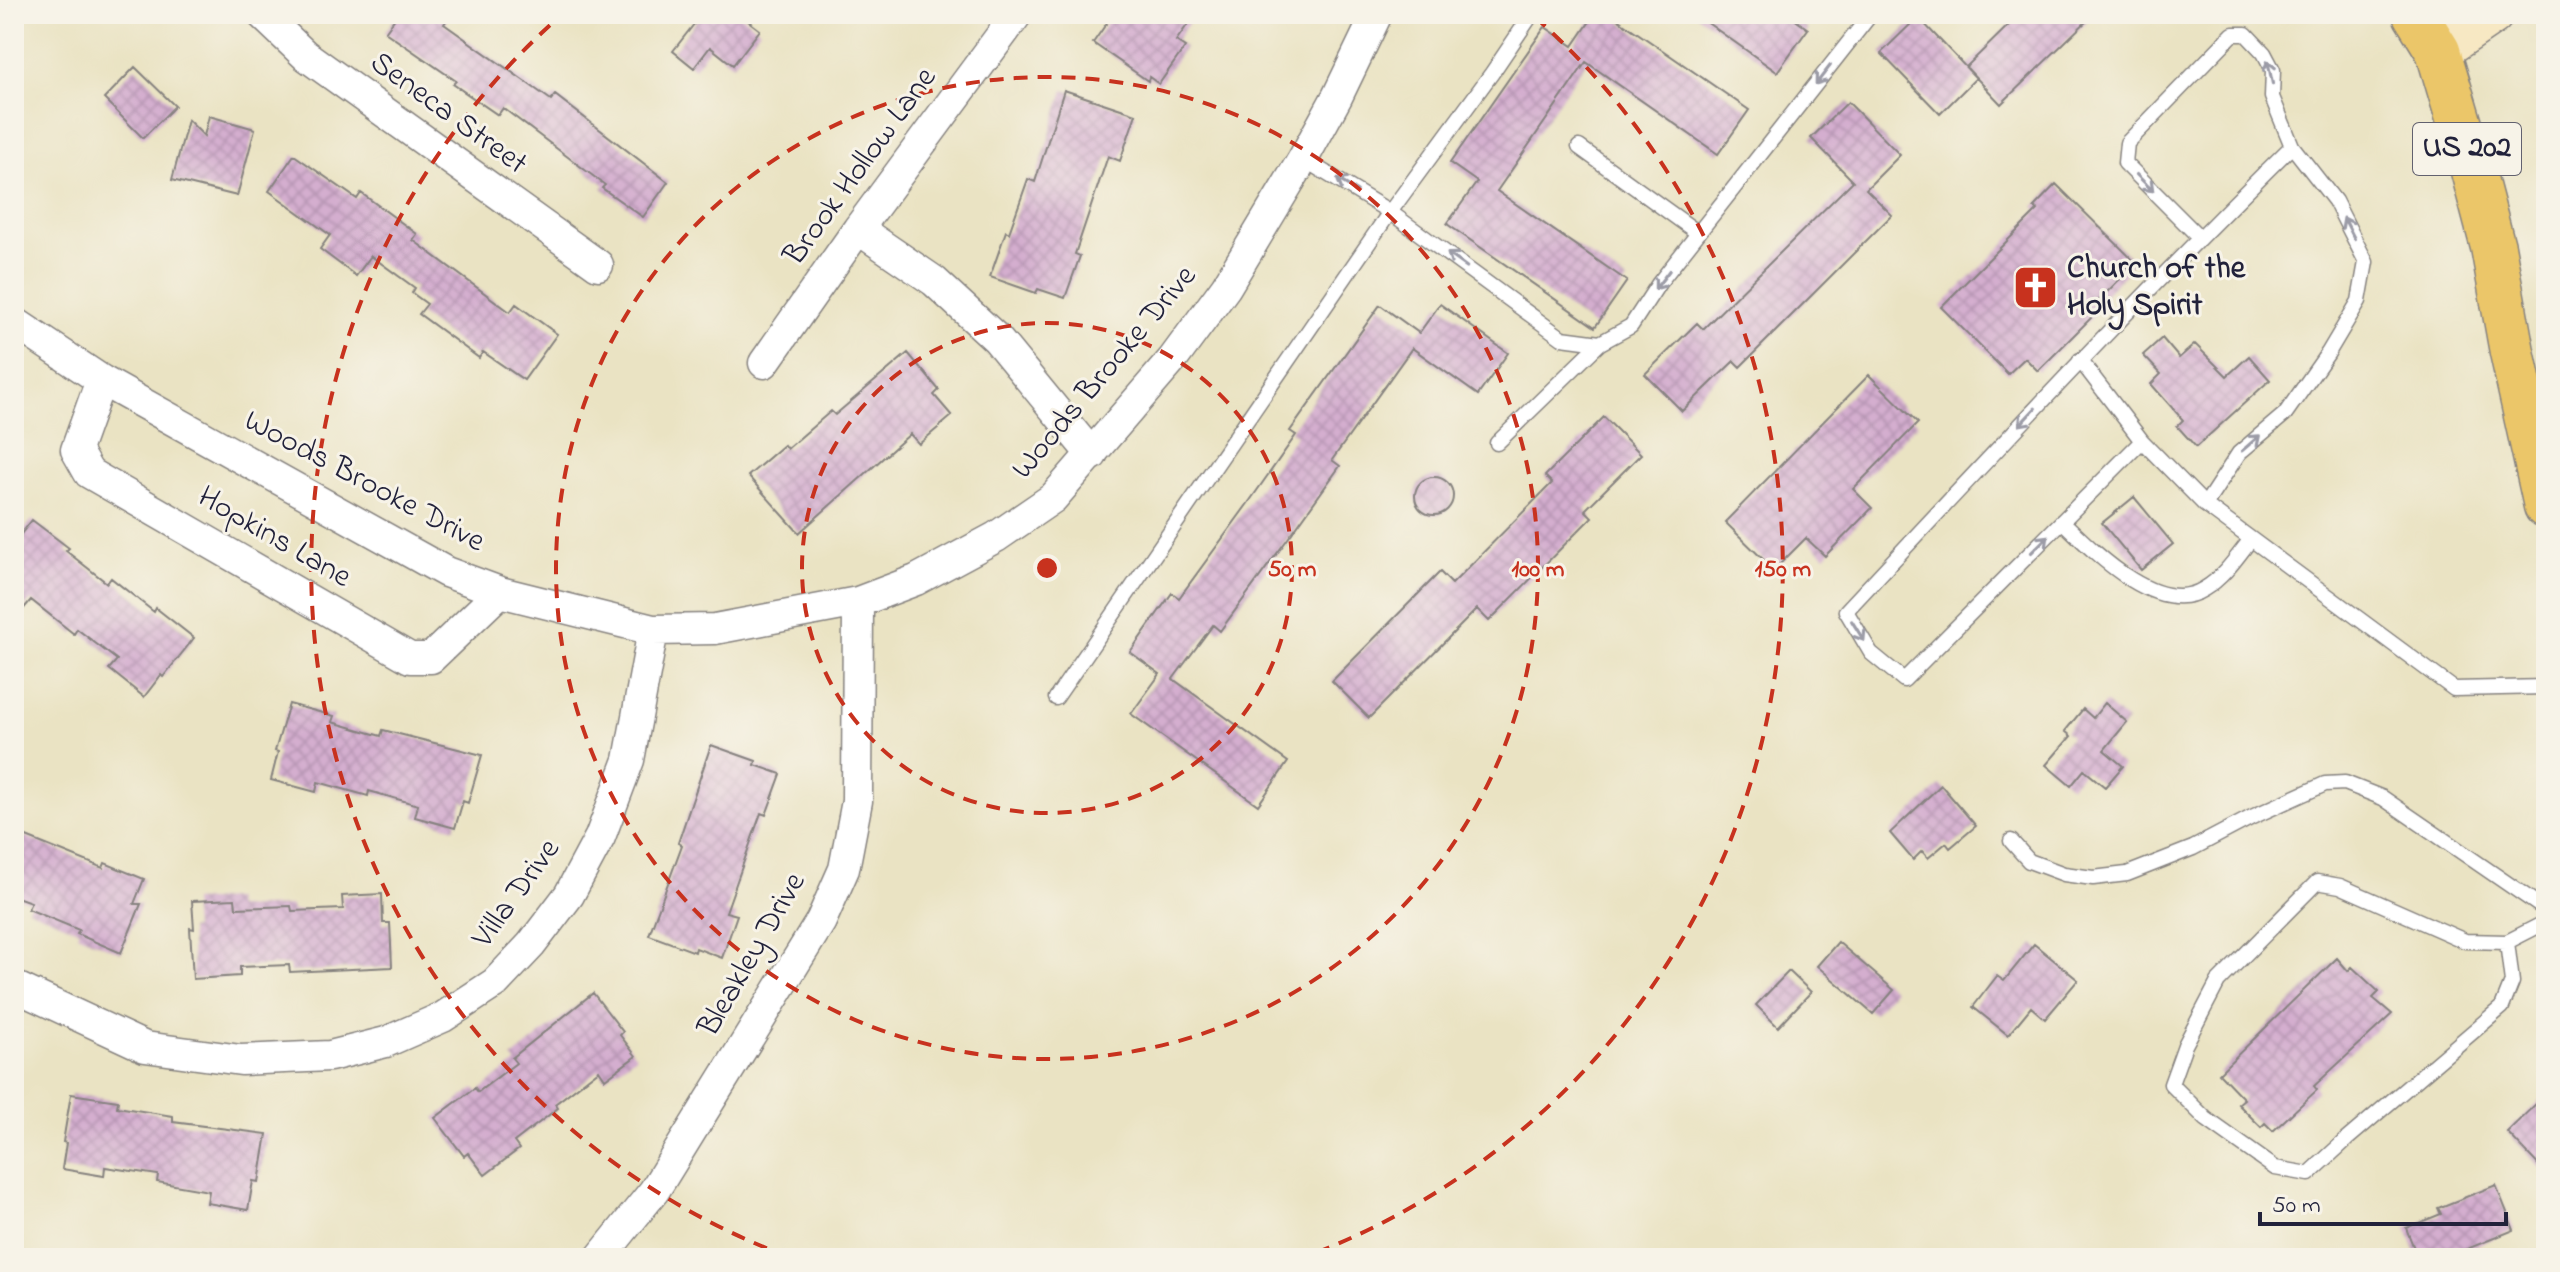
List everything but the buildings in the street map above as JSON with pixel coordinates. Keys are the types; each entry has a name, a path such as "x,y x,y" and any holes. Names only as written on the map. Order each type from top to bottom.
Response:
{"main road":[{"name":"US 202","path":"2415,14 2438,51 2493,247 2512,352 2546,506"}],"street":[{"name":"Seneca Street","path":"262,14 305,55 598,265"},
{"name":"Brook Hollow Lane","path":"764,363 858,229 1017,14"},
{"name":"Woods Brooke Drive","path":"14,322 101,380 446,572 500,592 653,630 715,629 858,602 916,580 996,537 1053,498 1092,455 1173,359 1226,287 1303,159 1377,14"},
{"path":"2438,51 2492,14"},
{"path":"858,229 934,281 997,339 1092,455"},
{"name":"Hopkins Lane","path":"101,380 76,450 89,473 410,658 431,658 500,592"},
{"name":"Bleakley Drive","path":"600,1258 662,1177 821,921 844,869 857,801 858,602"},
{"name":"Villa Drive","path":"14,986 145,1047 241,1060 330,1056 386,1042 443,1017 495,983 531,945 569,895 600,837 629,760 653,630"}],"lane":[{"path":"1056,698 1390,212 1532,14"},
{"path":"1497,443 1600,343 1631,326 1659,283 1871,14"},
{"path":"2199,237 2125,163 2127,143 2233,34 2246,34 2264,53 2273,70 2272,97 2292,146 2335,201 2366,262 2359,301 2328,353 2285,414 2239,453 2205,505"},
{"path":"2142,441 1904,680 1871,653 1846,611 2080,360 2292,146"},
{"path":"1579,147 1698,233"},
{"path":"1303,159 1390,212 1562,338 1600,343"},
{"path":"2080,360 2142,441 2205,505 2454,689 2546,687"},
{"path":"2062,521 2101,558 2140,585 2172,597 2202,591 2227,570 2251,539"},
{"path":"2011,841 2029,861 2064,874 2093,878 2127,874 2193,848 2325,784 2345,783 2393,804 2546,910"},
{"path":"2507,942 2512,982 2502,1007 2309,1174 2275,1168 2206,1119 2171,1084 2185,1045 2218,982 2317,882 2340,886 2465,941 2507,942 2546,922"}],"place":[{"name":"Church of the Holy Spirit","path":"2036,287"}]}
